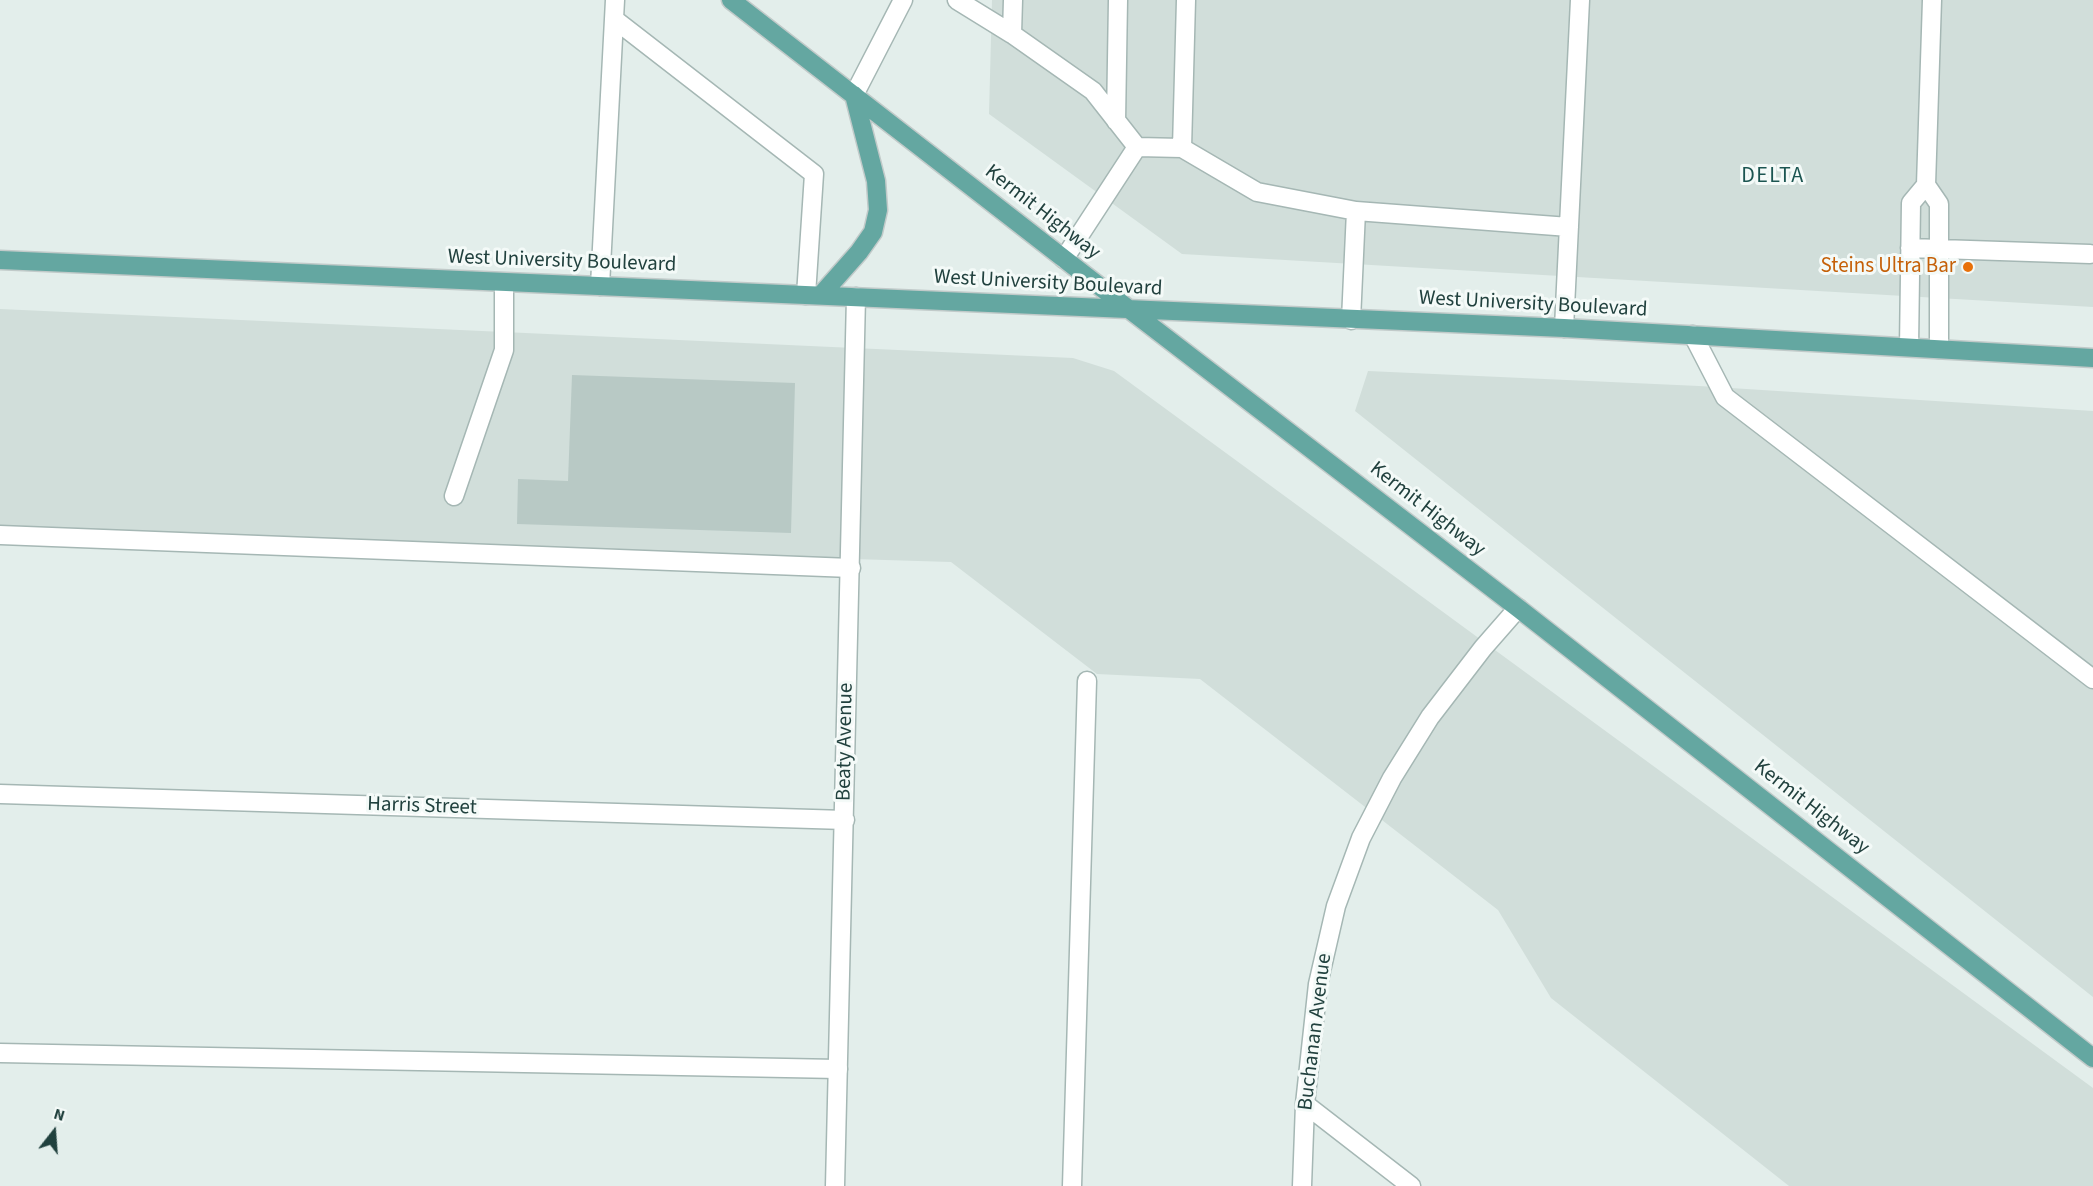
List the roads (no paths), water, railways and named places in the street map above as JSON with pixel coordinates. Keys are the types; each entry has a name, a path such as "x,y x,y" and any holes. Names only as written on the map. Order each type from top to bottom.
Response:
{"main road":[{"name":"Kermit Highway","path":"731,0 1518,608 2093,1058"},
{"path":"814,295 860,252 873,232 878,210 876,181 854,95"},
{"name":"West University Boulevard","path":"0,260 1564,328 2093,358"}],"street":[{"path":"600,286 615,0"},
{"path":"854,95 903,0"},
{"path":"1012,34 1013,0"},
{"path":"1116,121 1118,0"},
{"path":"1182,148 1186,0"},
{"path":"1564,328 1580,0"},
{"path":"1932,0 1926,185 1939,204 1939,349"},
{"path":"961,1 1093,92 1137,147 1182,148 1257,192 1356,211 1569,227"},
{"path":"614,19 814,174 814,295"},
{"path":"1064,259 1137,147"},
{"path":"1909,347 1911,203 1926,185"},
{"path":"1351,320 1356,211"},
{"path":"1911,248 2090,254"},
{"path":"454,496 504,350 504,283"},
{"name":"Beaty Avenue","path":"835,1186 856,297"},
{"path":"1693,335 1725,397 2093,680"},
{"path":"0,535 851,568"},
{"name":"Buchanan Avenue","path":"1302,1186 1305,1104 1318,984 1336,906 1361,838 1392,778 1430,717 1483,648 1518,608"},
{"path":"1072,1186 1087,681"},
{"name":"Harris Street","path":"0,794 844,820"},
{"path":"0,1053 838,1069"},
{"path":"1305,1104 1411,1186"}],"place":[{"name":"Steins Ultra Bar","path":"1968,267"}],"district":[{"name":"DELTA","path":"1773,177"}]}
